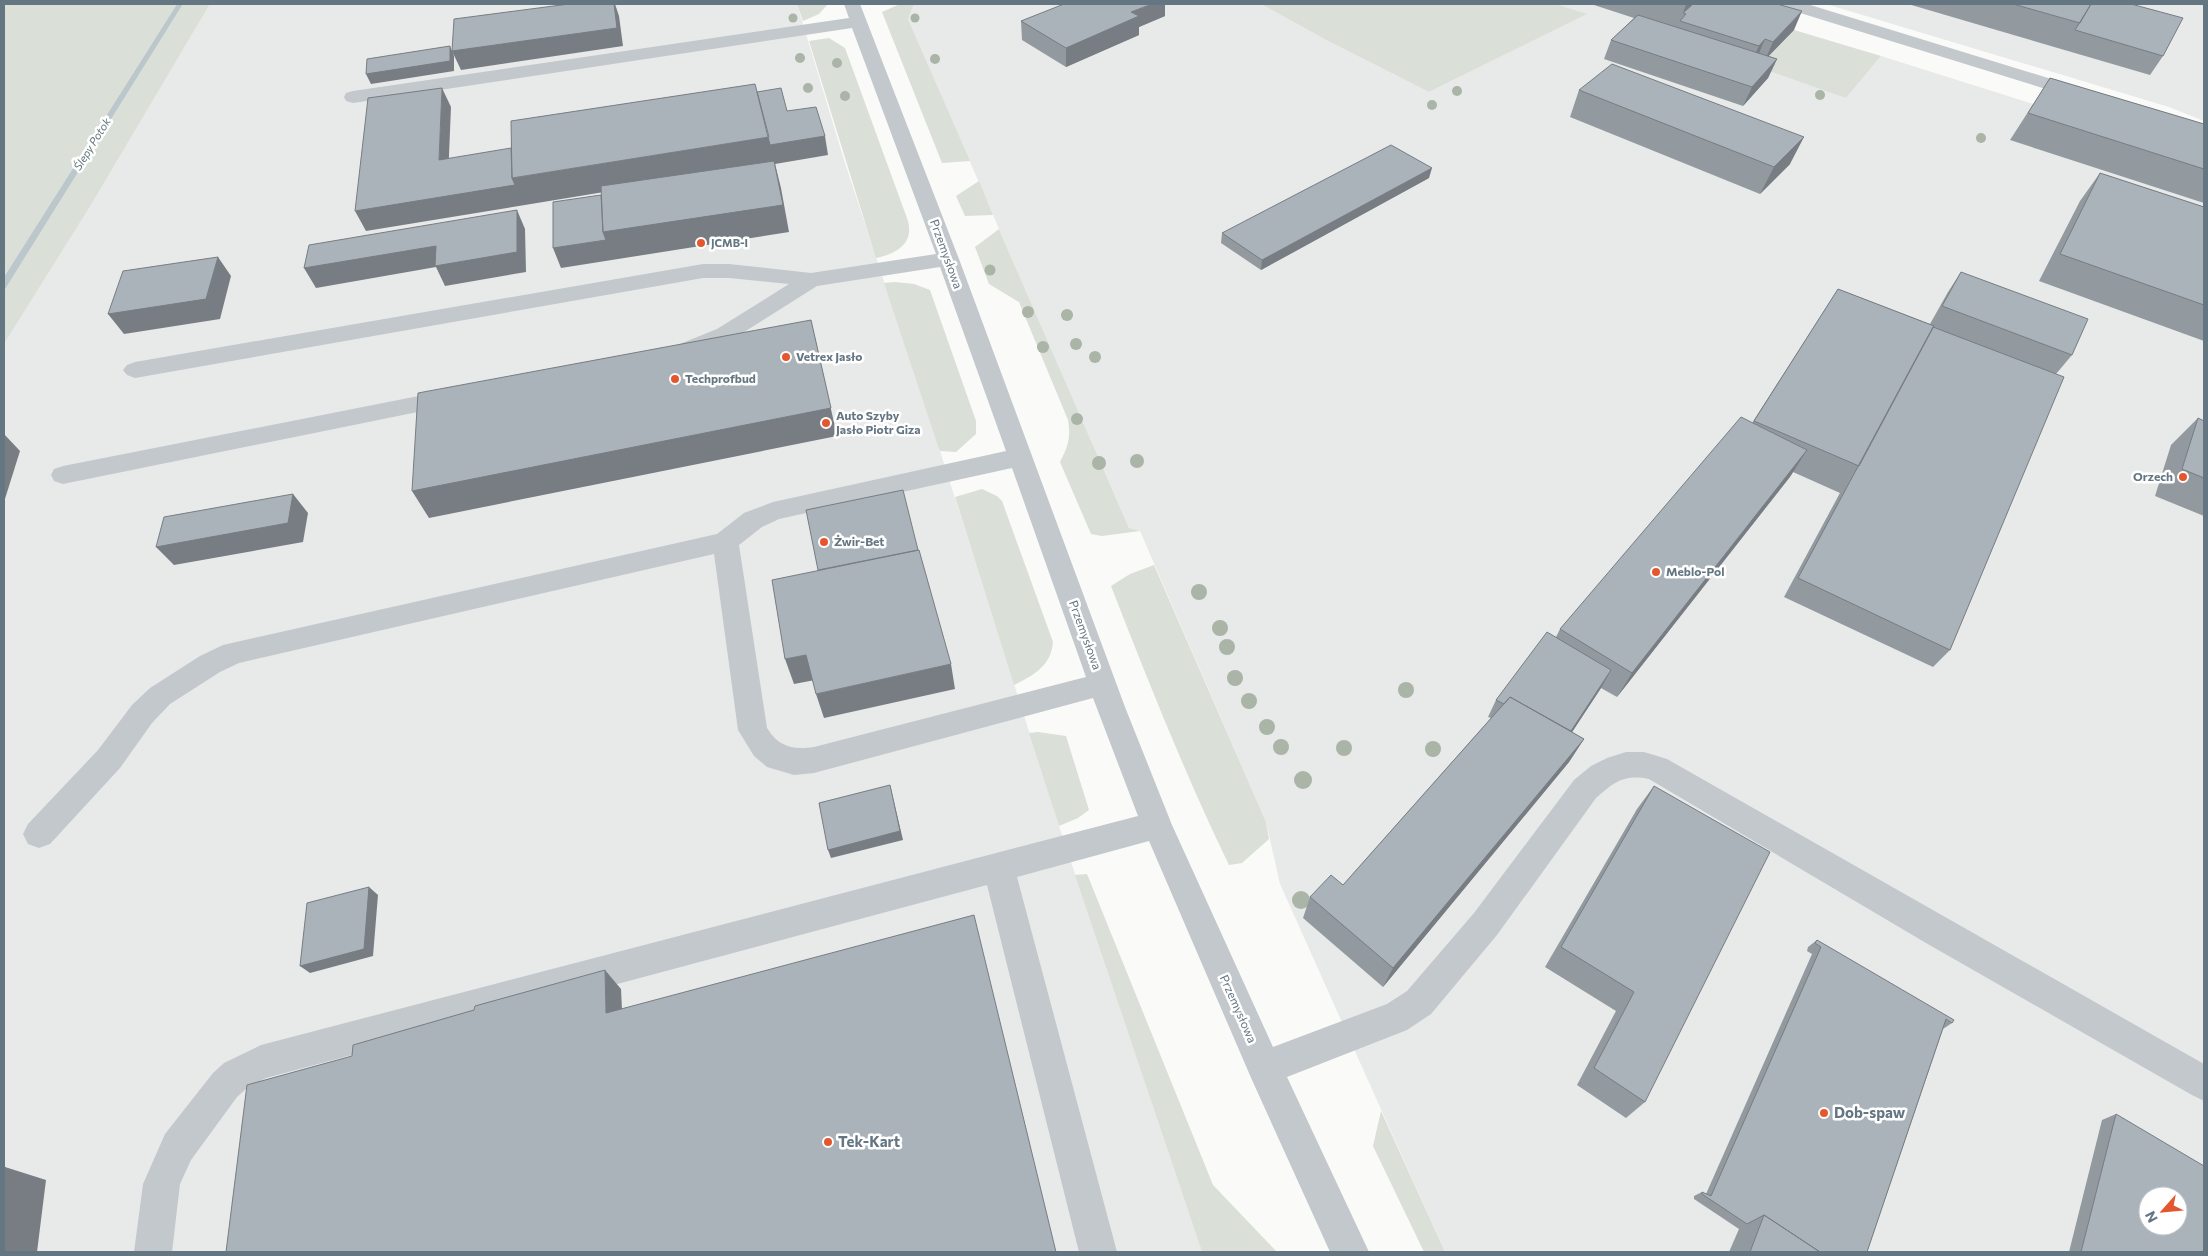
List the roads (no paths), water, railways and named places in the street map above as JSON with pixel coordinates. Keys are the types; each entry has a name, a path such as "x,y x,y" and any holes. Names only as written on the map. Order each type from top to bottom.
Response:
{"street":[{"path":"1790,4 2098,99"},
{"path":"353,98 856,13"},
{"name":"Przemysłowa","path":"856,13 1103,684 1157,825 1264,1068 1350,1252"},
{"path":"135,370 703,271 728,271 811,280 948,260"},
{"path":"665,356 714,340 811,280"},
{"path":"63,475 474,394"},
{"path":"39,834 104,765 142,714 160,696 210,664 233,654 725,542 753,520 773,510 1020,457"},
{"path":"725,542 753,730 758,740 780,760 797,762 814,760 1103,684"},
{"path":"1264,1068 1395,1018 1410,1010 1427,994 1475,938 1586,789 1603,773 1618,766 1638,763 1656,768 1814,861 2204,1082"},
{"path":"153,1252 162,1184 178,1147 225,1085 248,1067 270,1059 1157,825"},
{"path":"998,866 1098,1252"}],"water":[{"name":"Ślepy Potok","path":"177,4 183,4 4,291 4,277"}],"place":[{"name":"JCMB-I","path":"701,243"},
{"name":"Vetrex Jasło","path":"786,357"},
{"name":"Techprofbud","path":"675,379"},
{"name":"Auto Szyby Jasło Piotr Giza","path":"826,423"},
{"name":"Orzech","path":"2183,477"},
{"name":"Żwir-Bet","path":"824,542"},
{"name":"Meblo-Pol","path":"1656,572"},
{"name":"Dob-spaw","path":"1824,1113"},
{"name":"Tek-Kart","path":"828,1142"}]}
